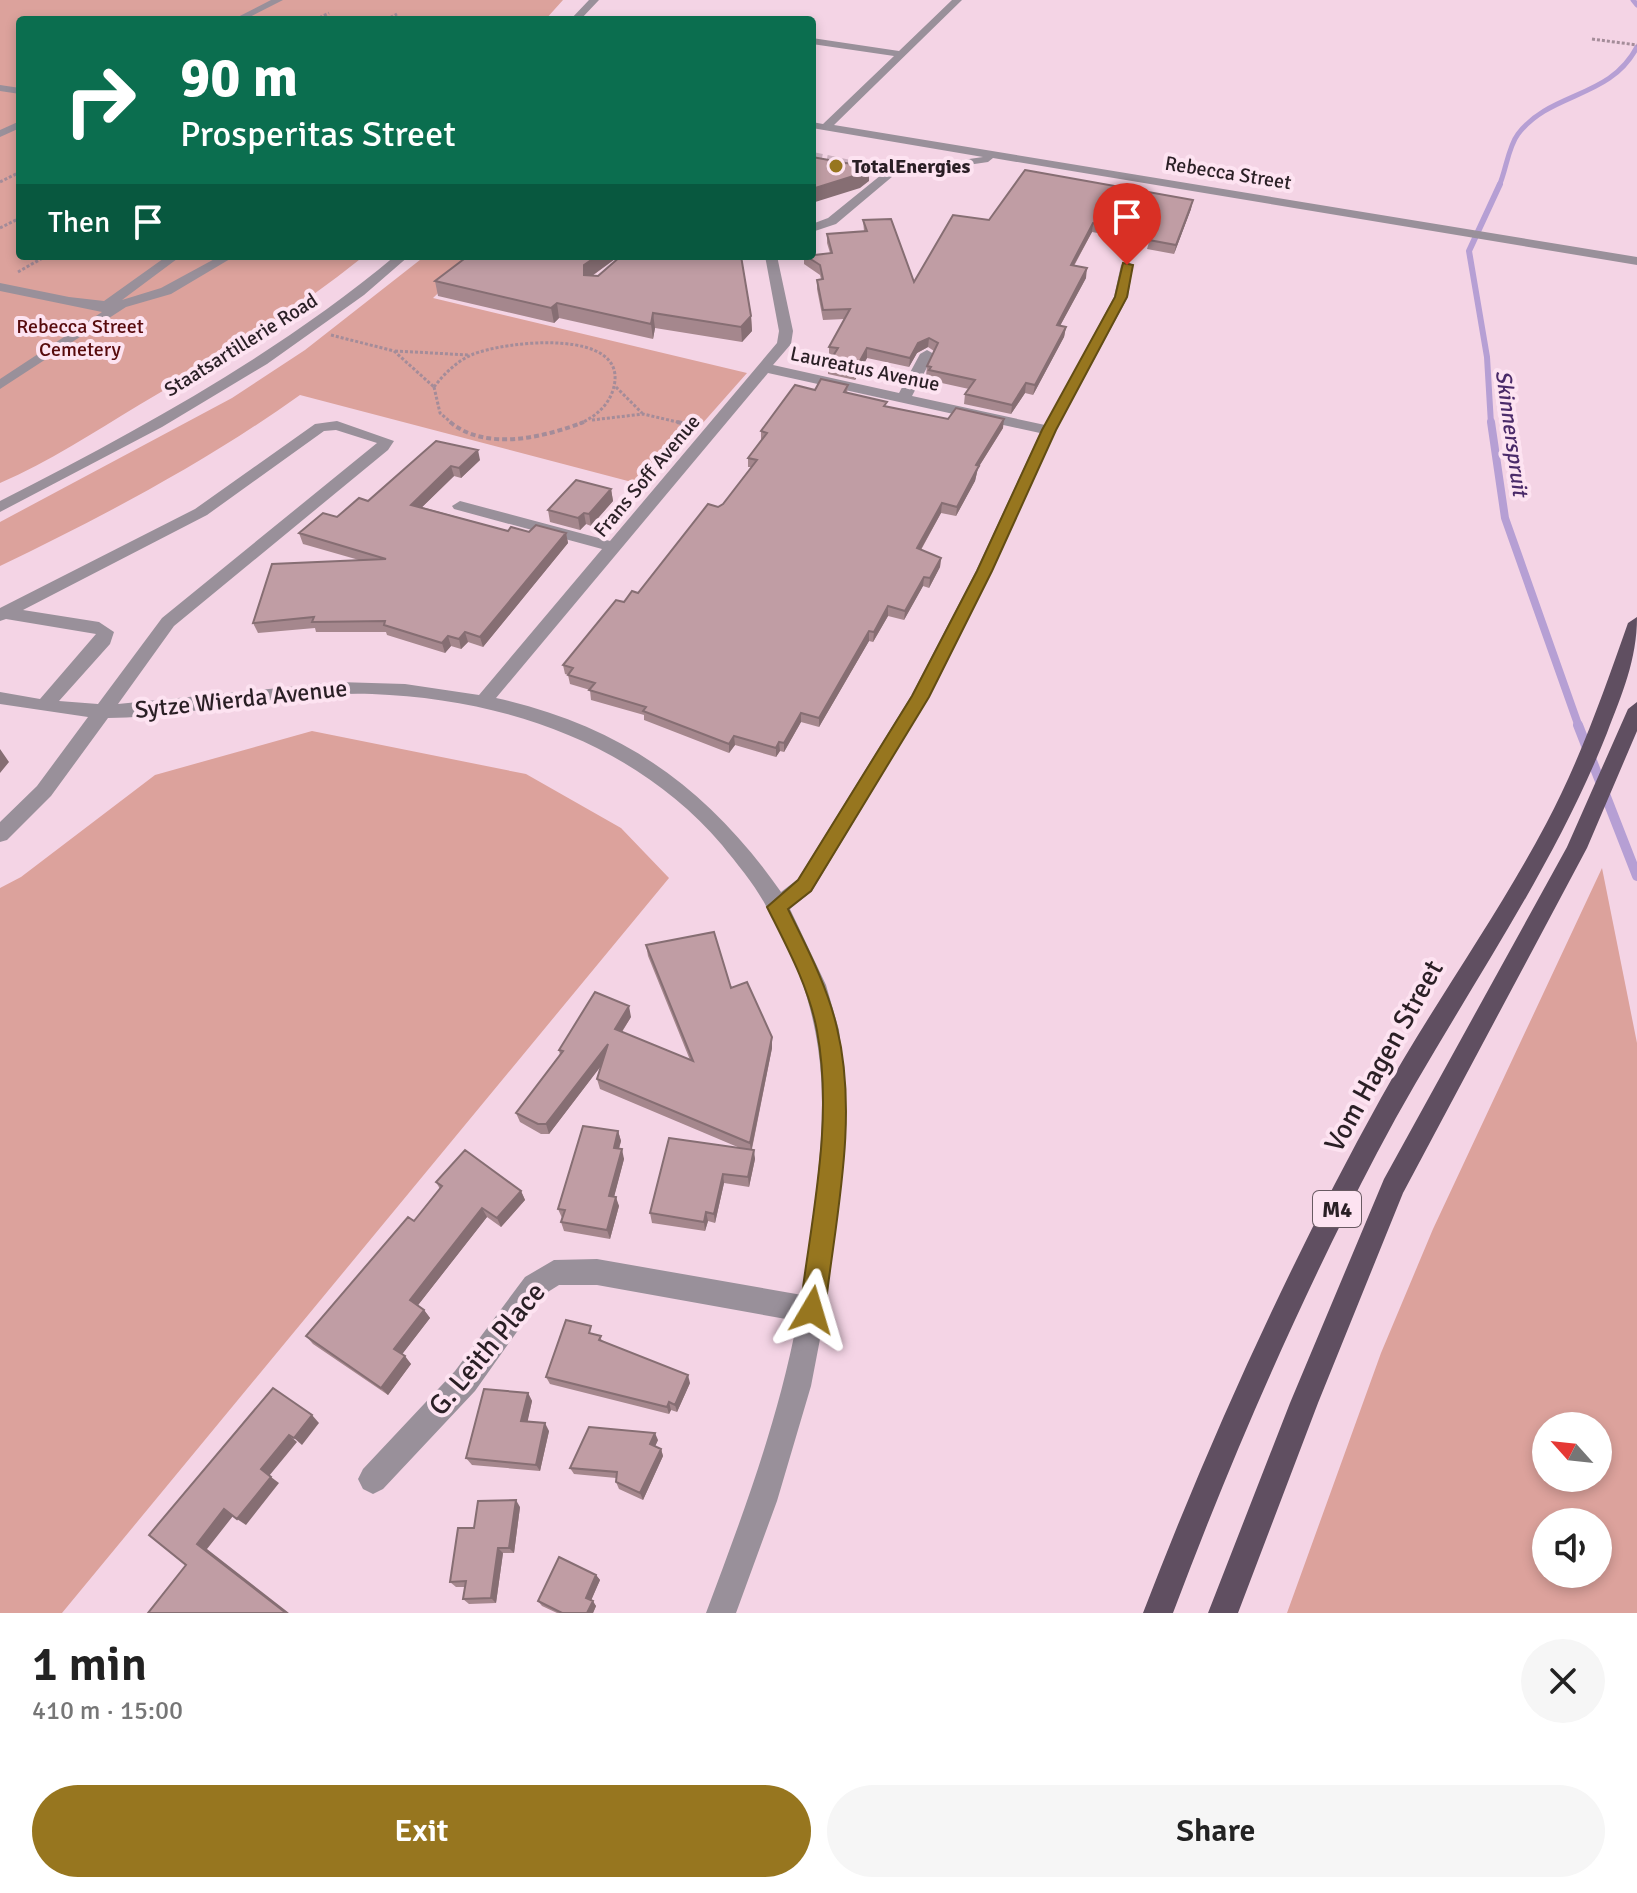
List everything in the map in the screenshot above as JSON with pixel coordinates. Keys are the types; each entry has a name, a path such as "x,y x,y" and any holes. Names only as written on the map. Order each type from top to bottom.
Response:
{"main road":[{"name":"Vom Hagen Street","path":"1158,1613 1228,1433 1292,1294 1404,1080 1556,825 1616,686 1637,623"},
{"name":"M4","path":"1223,1613 1304,1403 1393,1187 1577,848 1637,709"}],"street":[{"path":"245,16 278,0"},
{"path":"579,16 594,0"},
{"path":"826,127 957,0"},
{"path":"816,42 902,54"},
{"name":"Rebecca Street","path":"816,126 1637,261"},
{"path":"816,227 832,221 890,173 921,171 1002,156"},
{"path":"102,308 117,294 169,260"},
{"path":"0,287 102,308 120,306 164,294 222,260"},
{"name":"Staatsartillerie Road","path":"0,507 281,347 398,260"},
{"name":"Frans Soff Avenue","path":"483,702 766,368 786,337 772,260"},
{"path":"777,907 805,885 920,697 984,571 1049,430 1121,297 1127,265"},
{"path":"0,385 120,306"},
{"path":"904,397 927,354"},
{"name":"Laureatus Avenue","path":"766,368 1049,430"},
{"path":"0,834 44,791 168,622 383,447 386,441 337,425 320,427 201,512 2,614"},
{"name":"Staatsartillerie Road","path":"0,497 92,457"},
{"path":"460,506 614,547"},
{"path":"2,614 99,628 105,632 104,640 44,706"},
{"name":"Sytze Wierda Avenue","path":"0,698 102,711 144,710 331,687 408,690 483,702 575,729 606,742 654,772 707,816 756,870 813,979 827,1030 834,1087 832,1139 812,1310 763,1502 721,1613"},
{"name":"G. Leith Place","path":"373,1479 465,1381 534,1286 554,1273 597,1272 812,1310"}],"path":[{"path":"323,16 329,13"},
{"path":"393,16 397,14"},
{"path":"1592,39 1637,45"},
{"path":"12,276 39,260"},
{"path":"321,332 394,351 473,354 520,341 565,343 601,356 612,366 616,387 643,414"},
{"path":"394,351 434,387 437,411 447,421 483,436 531,438 586,420 643,414 712,429"},
{"path":"434,387 444,373 473,354"},
{"path":"586,420 609,403 616,387"}],"green space":[{"name":"Rebecca Street Cemetery","path":"0,0 563,0 549,16 16,16 16,260 359,260 226,353 71,446 0,483"},
{"path":"420,260 473,260 433,298 747,373 647,486 300,395 154,487 0,566 0,522 232,398 305,350"},
{"path":"312,731 526,774 621,828 669,878 62,1613 0,1613 0,888 21,877 155,775"},
{"path":"1602,868 1637,1043 1637,1613 1287,1613 1381,1353 1433,1229"}],"building":[{"path":"816,158 869,167 860,174 816,188"},
{"path":"1025,170 1193,200 1176,245 1149,240 1153,234 1093,223 1071,265 1087,268 1057,325 1066,327 1035,385 1026,383 1012,405 965,394 975,380 929,370 931,367 927,366 938,343 929,338 918,343 910,358 867,348 855,370 828,364 838,348 829,347 850,309 823,310 817,280 823,279 820,265 812,260 816,260 816,255 832,253 827,234 867,231 863,220 891,219 914,282 953,215 989,220"},
{"path":"463,260 591,260 584,265 584,275 598,276 616,260 742,260 751,316 741,327 653,313 651,324 557,303 551,308 435,281"},
{"path":"821,379 848,385 844,392 887,402 884,406 948,419 956,408 1004,419 976,465 979,466 957,507 942,503 917,548 941,558 930,578 924,577 905,611 888,606 874,632 869,631 819,718 801,713 784,743 779,742 776,748 734,736 729,744 643,711 646,707 589,690 595,683 568,675 573,668 563,665 616,600 624,602 632,591 638,593 708,504 718,507 723,504 757,460 748,458 767,433 761,431 795,385 815,390"},
{"path":"436,441 478,450 459,468 451,466 411,505 508,531 511,527 529,532 536,525 566,533 480,637 465,632 459,639 448,636 442,643 384,625 385,621 312,622 314,617 253,623 272,564 386,559 299,533 323,513 337,517 359,498 368,501"},
{"path":"576,480 611,489 589,514 584,513 578,518 548,510"},
{"path":"714,932 731,988 747,982 772,1037 750,1143 597,1079 608,1044 546,1124 538,1124 516,1113 563,1051 559,1050 595,992 629,1006 615,1029 693,1061 646,945"},
{"path":"583,1126 618,1131 614,1148 622,1149 609,1196 616,1197 607,1230 561,1222 565,1210 558,1209"},
{"path":"669,1138 754,1150 748,1177 723,1174 714,1214 706,1212 704,1222 650,1213"},
{"path":"465,1150 521,1191 497,1218 482,1208 410,1300 424,1310 394,1349 405,1356 381,1388 306,1336 408,1217 414,1221 442,1186 436,1182"},
{"path":"566,1320 591,1326 589,1333 601,1336 599,1340 688,1375 675,1405 669,1402 667,1407 546,1377"},
{"path":"273,1388 312,1415 294,1438 289,1435 261,1469 271,1477 237,1519 224,1509 197,1544 286,1613 148,1613 186,1565 149,1535"},
{"path":"484,1389 528,1393 521,1421 545,1423 536,1465 466,1458"},
{"path":"589,1427 655,1433 650,1444 661,1449 640,1493 616,1482 617,1472 570,1468"},
{"path":"516,1500 509,1548 498,1548 491,1598 463,1599 466,1581 450,1582 458,1528 474,1528 478,1501"},
{"path":"559,1557 596,1575 586,1598 593,1601 587,1613 562,1613 538,1601"}],"waterway":[{"name":"Skinnerspruit","path":"1633,0 1637,5"},
{"name":"Skinnerspruit","path":"1499,186 1515,139 1531,120 1612,76 1637,47"},
{"name":"Skinnerspruit","path":"1491,424 1487,357 1469,251 1500,184"},
{"name":"Skinnerspruit","path":"1491,422 1505,518 1579,727"},
{"name":"Skinnerspruit","path":"1578,725 1637,876"}],"tunnel":[{"path":"816,158 890,173"}],"place":[{"name":"TotalEnergies","path":"836,166"}],"route":[{"path":"812,1310 832,1139 834,1087 827,1030 813,979 777,907 805,885 920,697 984,571 1049,430 1121,297 1127,265"}]}
